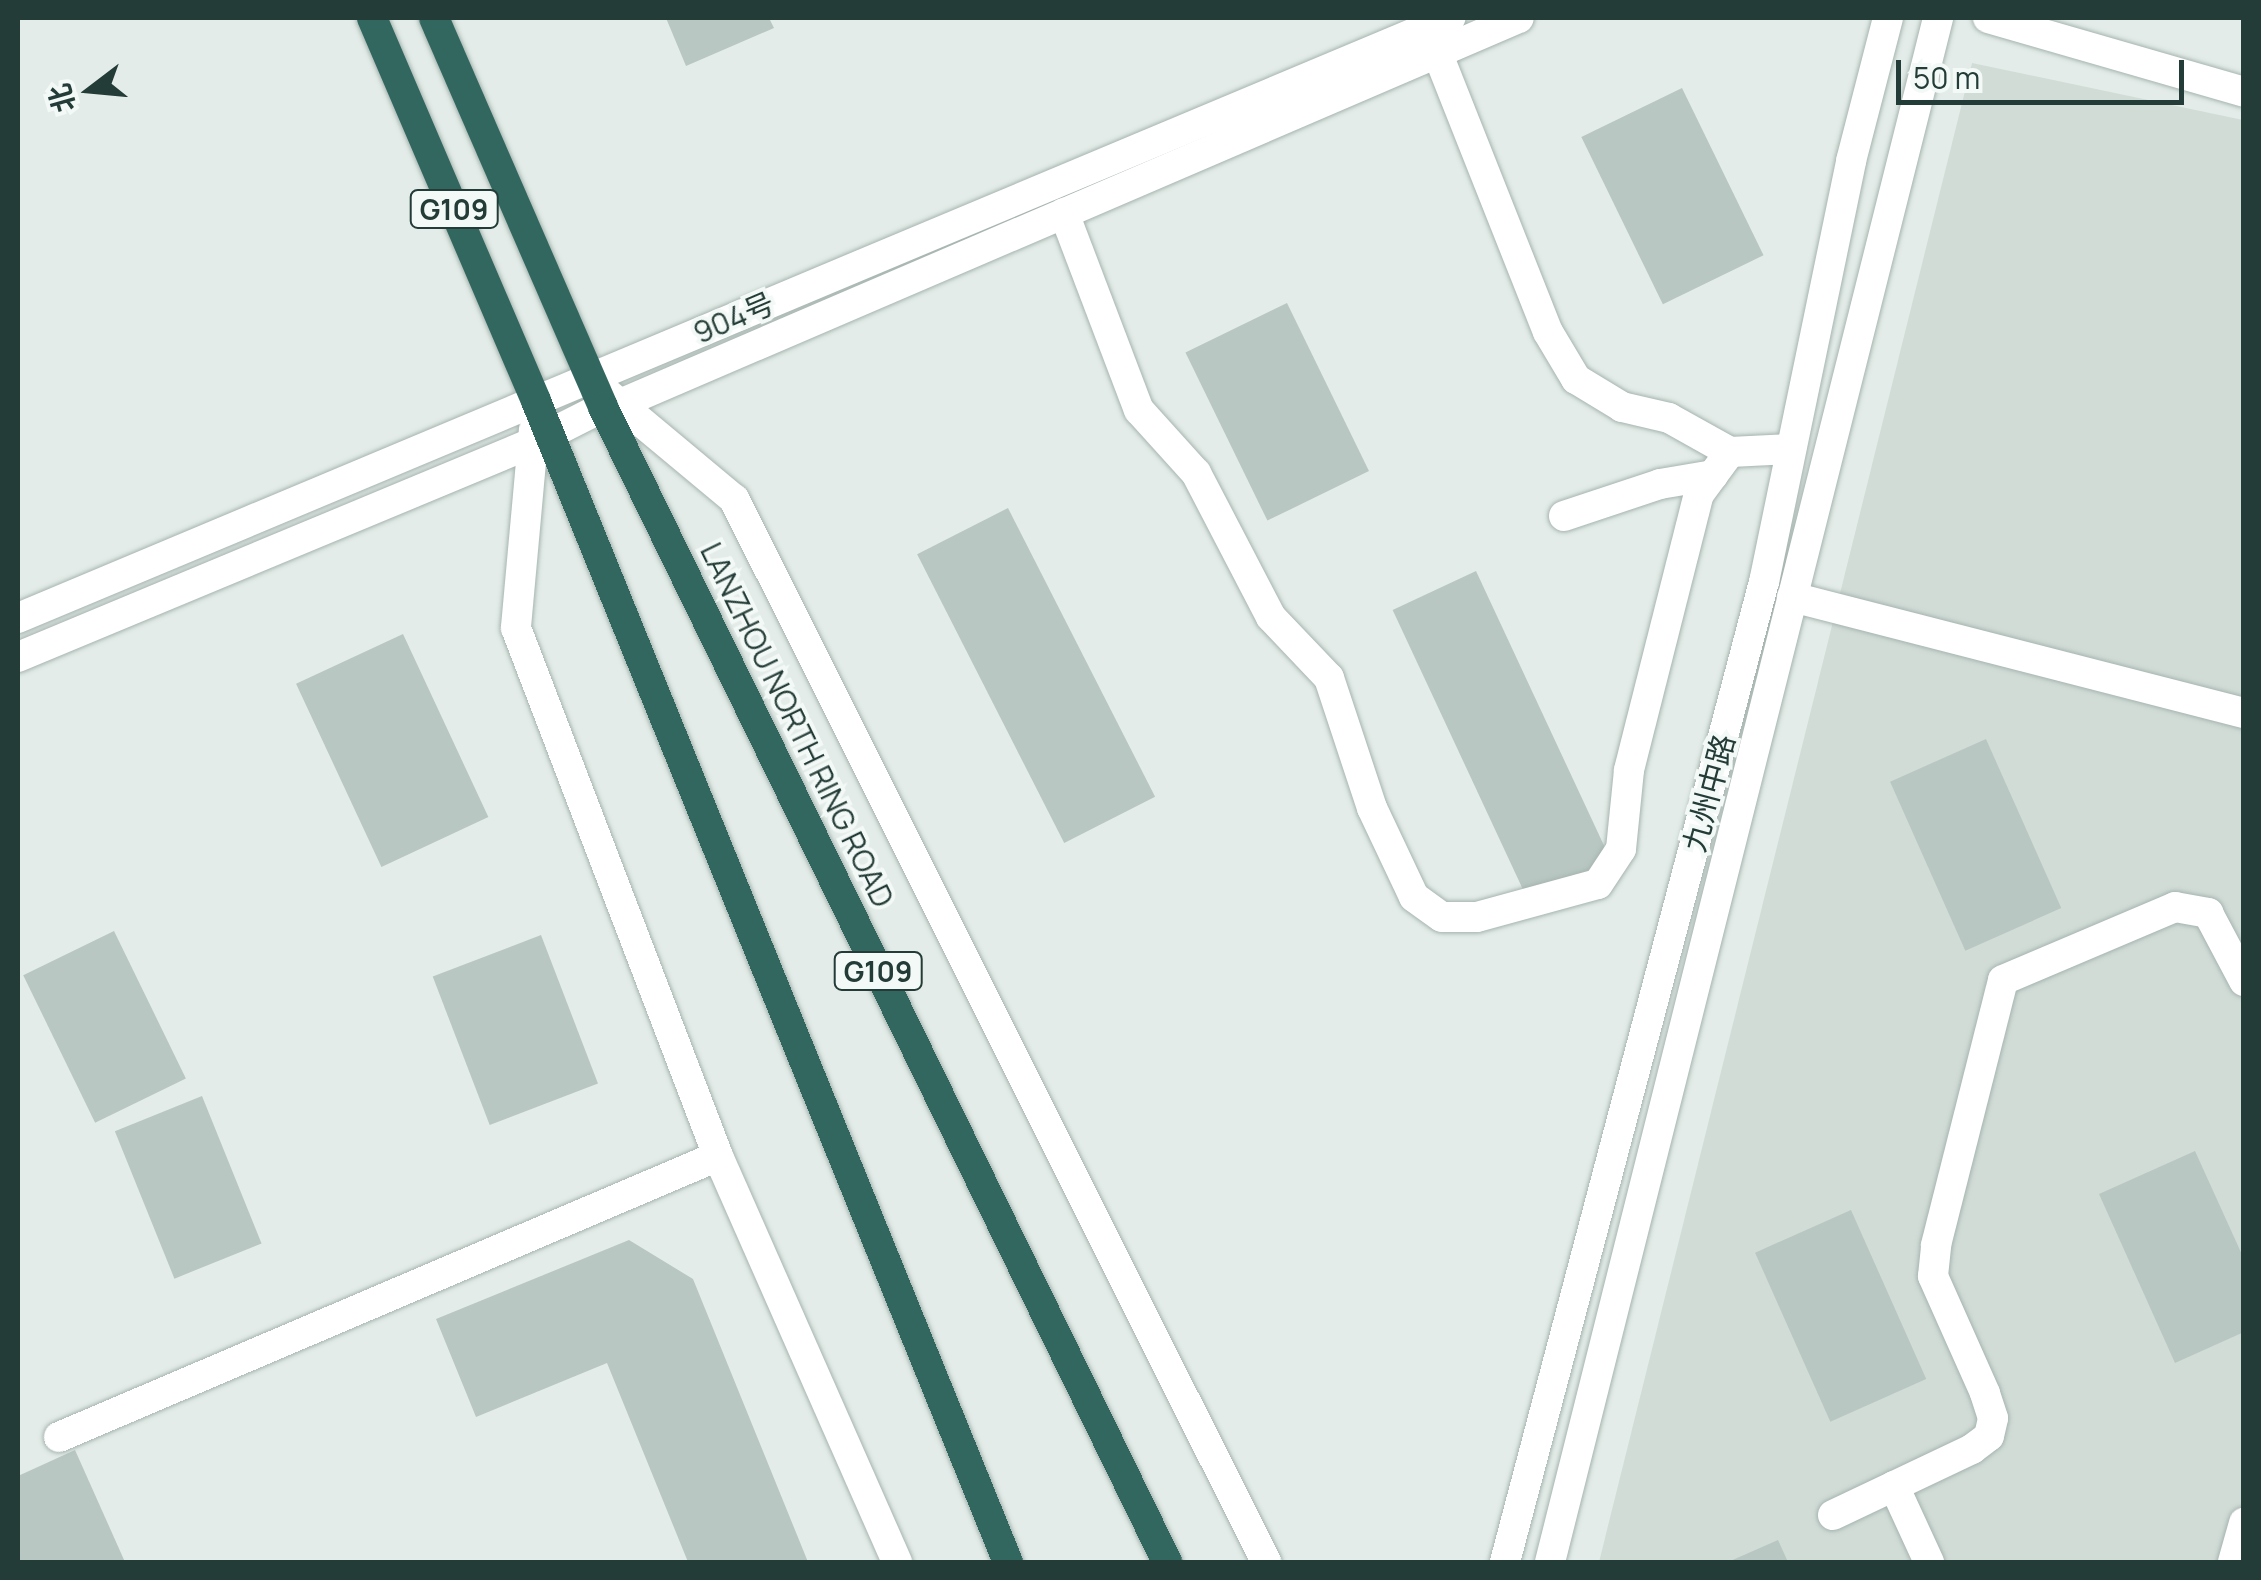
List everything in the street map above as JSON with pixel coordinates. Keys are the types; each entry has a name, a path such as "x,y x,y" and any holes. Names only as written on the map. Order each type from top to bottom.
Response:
{"highway":[{"name":"G109","path":"372,18 536,401 541,439 1008,1562"},
{"name":"LANZHOU NORTH RING ROAD","path":"434,18 589,379 611,406 1167,1562"}],"street":[{"name":"904号","path":"18,618 1450,18"},
{"path":"18,657 541,439 1519,18"},
{"name":"九州中路","path":"1505,1562 1764,582 1851,161 1888,18"},
{"path":"1550,1562 1938,18"},
{"path":"1988,18 2244,92"},
{"path":"1438,52 1548,332 1576,379 1622,407 1669,418 1722,463"},
{"path":"1064,213 1139,410 1196,473 1272,617 1330,678 1372,808 1414,897 1442,916 1476,918 1598,884 1622,850 1628,770 1699,494 1722,463"},
{"path":"611,406 734,499 1266,1562"},
{"path":"541,439 516,628 718,1156 897,1562"},
{"path":"1564,516 1722,463 1791,449"},
{"path":"1792,597 2244,714"},
{"path":"1833,1515 1972,1449 1989,1436 1993,1418 1933,1276 1940,1226 2003,980 2175,907 2208,913 2244,981"},
{"path":"58,1437 718,1156"},
{"path":"1894,1486 1929,1562"},
{"path":"2233,1562 2244,1522"}],"shaded area":[{"path":"1972,63 2243,120 2243,1562 1599,1562"}],"building":[{"path":"666,18 769,18 774,28 686,66"},
{"path":"1682,88 1764,255 1663,304 1581,137"},
{"path":"1287,303 1369,471 1267,521 1185,353"},
{"path":"1008,508 1155,797 1064,843 917,554"},
{"path":"1476,571 1616,871 1533,910 1393,610"},
{"path":"403,634 488,817 381,867 296,684"},
{"path":"1986,739 2061,908 1965,951 1890,782"},
{"path":"114,931 186,1078 95,1123 23,975"},
{"path":"541,935 598,1083 490,1125 433,977"},
{"path":"202,1096 262,1243 174,1279 115,1131"},
{"path":"2195,1151 2244,1259 2244,1332 2175,1363 2099,1194"},
{"path":"1851,1210 1926,1379 1830,1422 1755,1253"},
{"path":"629,1240 693,1279 808,1562 688,1562 607,1363 476,1417 436,1319"},
{"path":"75,1450 125,1562 18,1562 18,1476"},
{"path":"1778,1540 1788,1562 1728,1562"}]}
